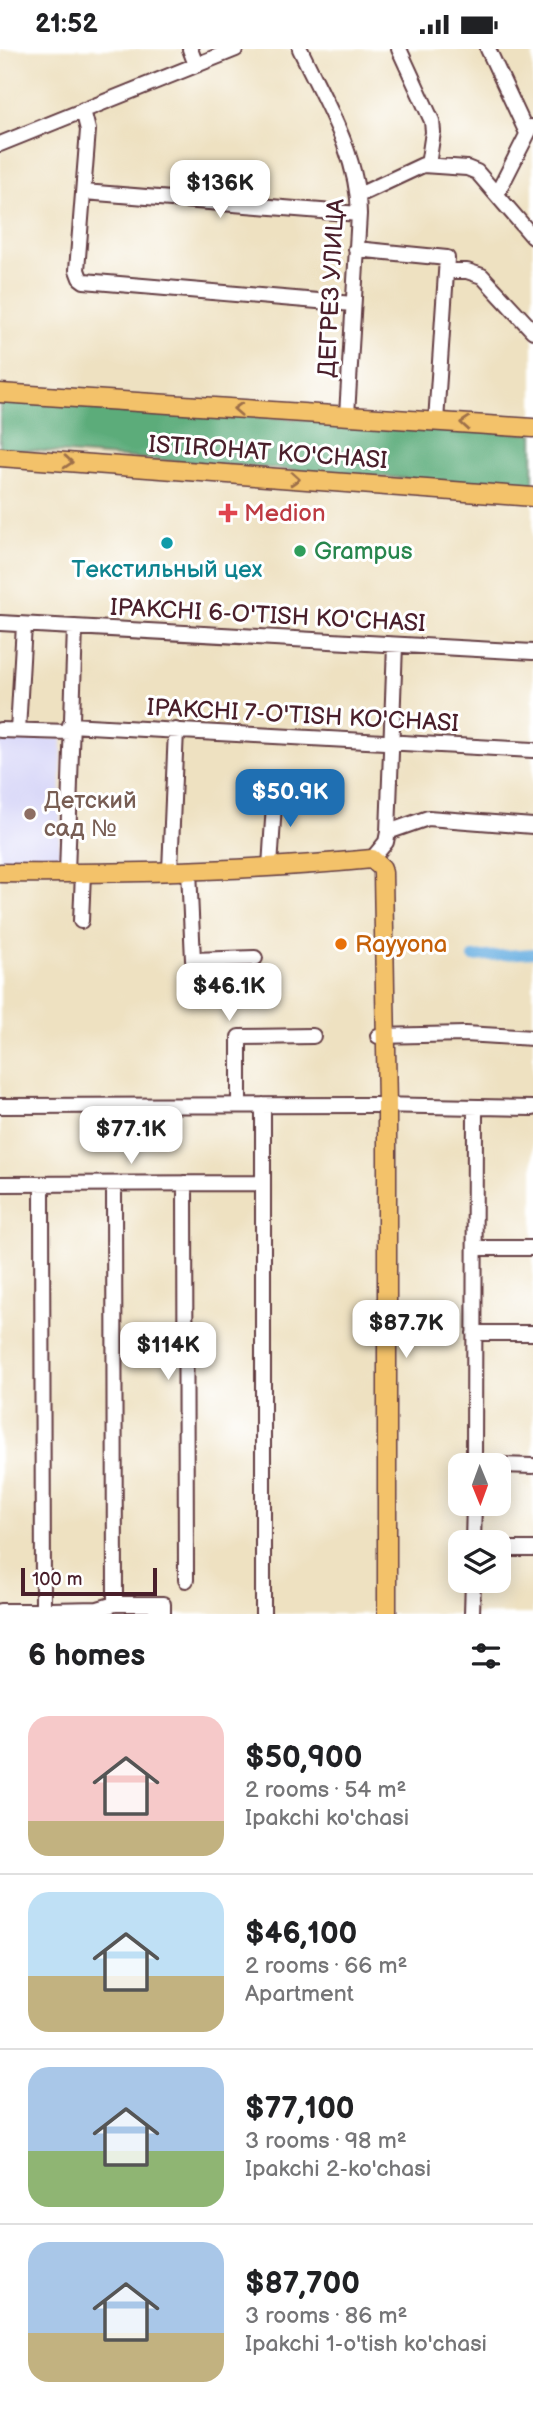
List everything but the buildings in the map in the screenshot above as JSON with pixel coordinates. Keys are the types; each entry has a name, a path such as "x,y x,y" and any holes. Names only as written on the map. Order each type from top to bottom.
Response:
{"main road":[{"name":"ISTIROHAT KO'CHASI","path":"0,393 533,428"},
{"name":"ISTIROHAT KO'CHASI","path":"0,457 533,497"},
{"path":"0,873 270,867 372,859 376,872 382,1036 387,1614"},
{"path":"379,1614 383,1106"}],"street":[{"path":"190,49 197,65"},
{"path":"0,144 236,49"},
{"name":"ДЕГРЕЗ УЛИЦА","path":"300,49 351,159 359,195 347,415"},
{"path":"399,49 432,121 428,165"},
{"path":"488,49 530,127 497,194"},
{"path":"83,110 88,130 77,270 84,281 353,304"},
{"path":"359,195 428,165 472,169 533,237"},
{"path":"84,192 359,213"},
{"path":"356,249 447,258 436,421"},
{"path":"447,271 467,271 482,276 533,331"},
{"name":"IPAKCHI 6-O'TISH KO'CHASI","path":"0,623 533,652"},
{"path":"18,730 24,625"},
{"path":"75,627 70,729 75,873 81,921"},
{"path":"372,859 386,842 388,832 395,645"},
{"name":"IPAKCHI 7-O'TISH KO'CHASI","path":"0,730 176,730 533,750"},
{"path":"170,870 176,730"},
{"path":"270,867 275,788"},
{"path":"388,832 428,818 533,826"},
{"path":"189,870 193,960 255,958"},
{"path":"382,1036 466,1034 533,1038"},
{"path":"239,1105 239,1037 313,1036"},
{"path":"0,1105 533,1108"},
{"path":"262,1614 263,1105"},
{"path":"474,1453 475,1108"},
{"path":"0,1184 263,1183"},
{"path":"41,1184 43,1610"},
{"path":"114,1184 115,1604"},
{"path":"185,1184 186,1580"},
{"path":"476,1248 533,1248"},
{"path":"474,1333 533,1333"},
{"path":"511,1465 533,1466"},
{"path":"511,1549 533,1549"},
{"path":"472,1614 473,1593"},
{"path":"0,1611 98,1611 115,1604 163,1609"}],"shaded area":[{"name":"Детский сад №","path":"0,736 62,739 59,861 0,861"}],"green space":[{"path":"0,400 533,434 533,488 0,448"}],"waterway":[{"path":"473,957 533,953"}],"place":[{"name":"Medion","path":"228,513"},
{"name":"Текстильный цех","path":"167,543"},
{"name":"Grampus","path":"300,551"},
{"name":"Детский сад №","path":"30,814"},
{"name":"Rayyona","path":"341,944"}]}
